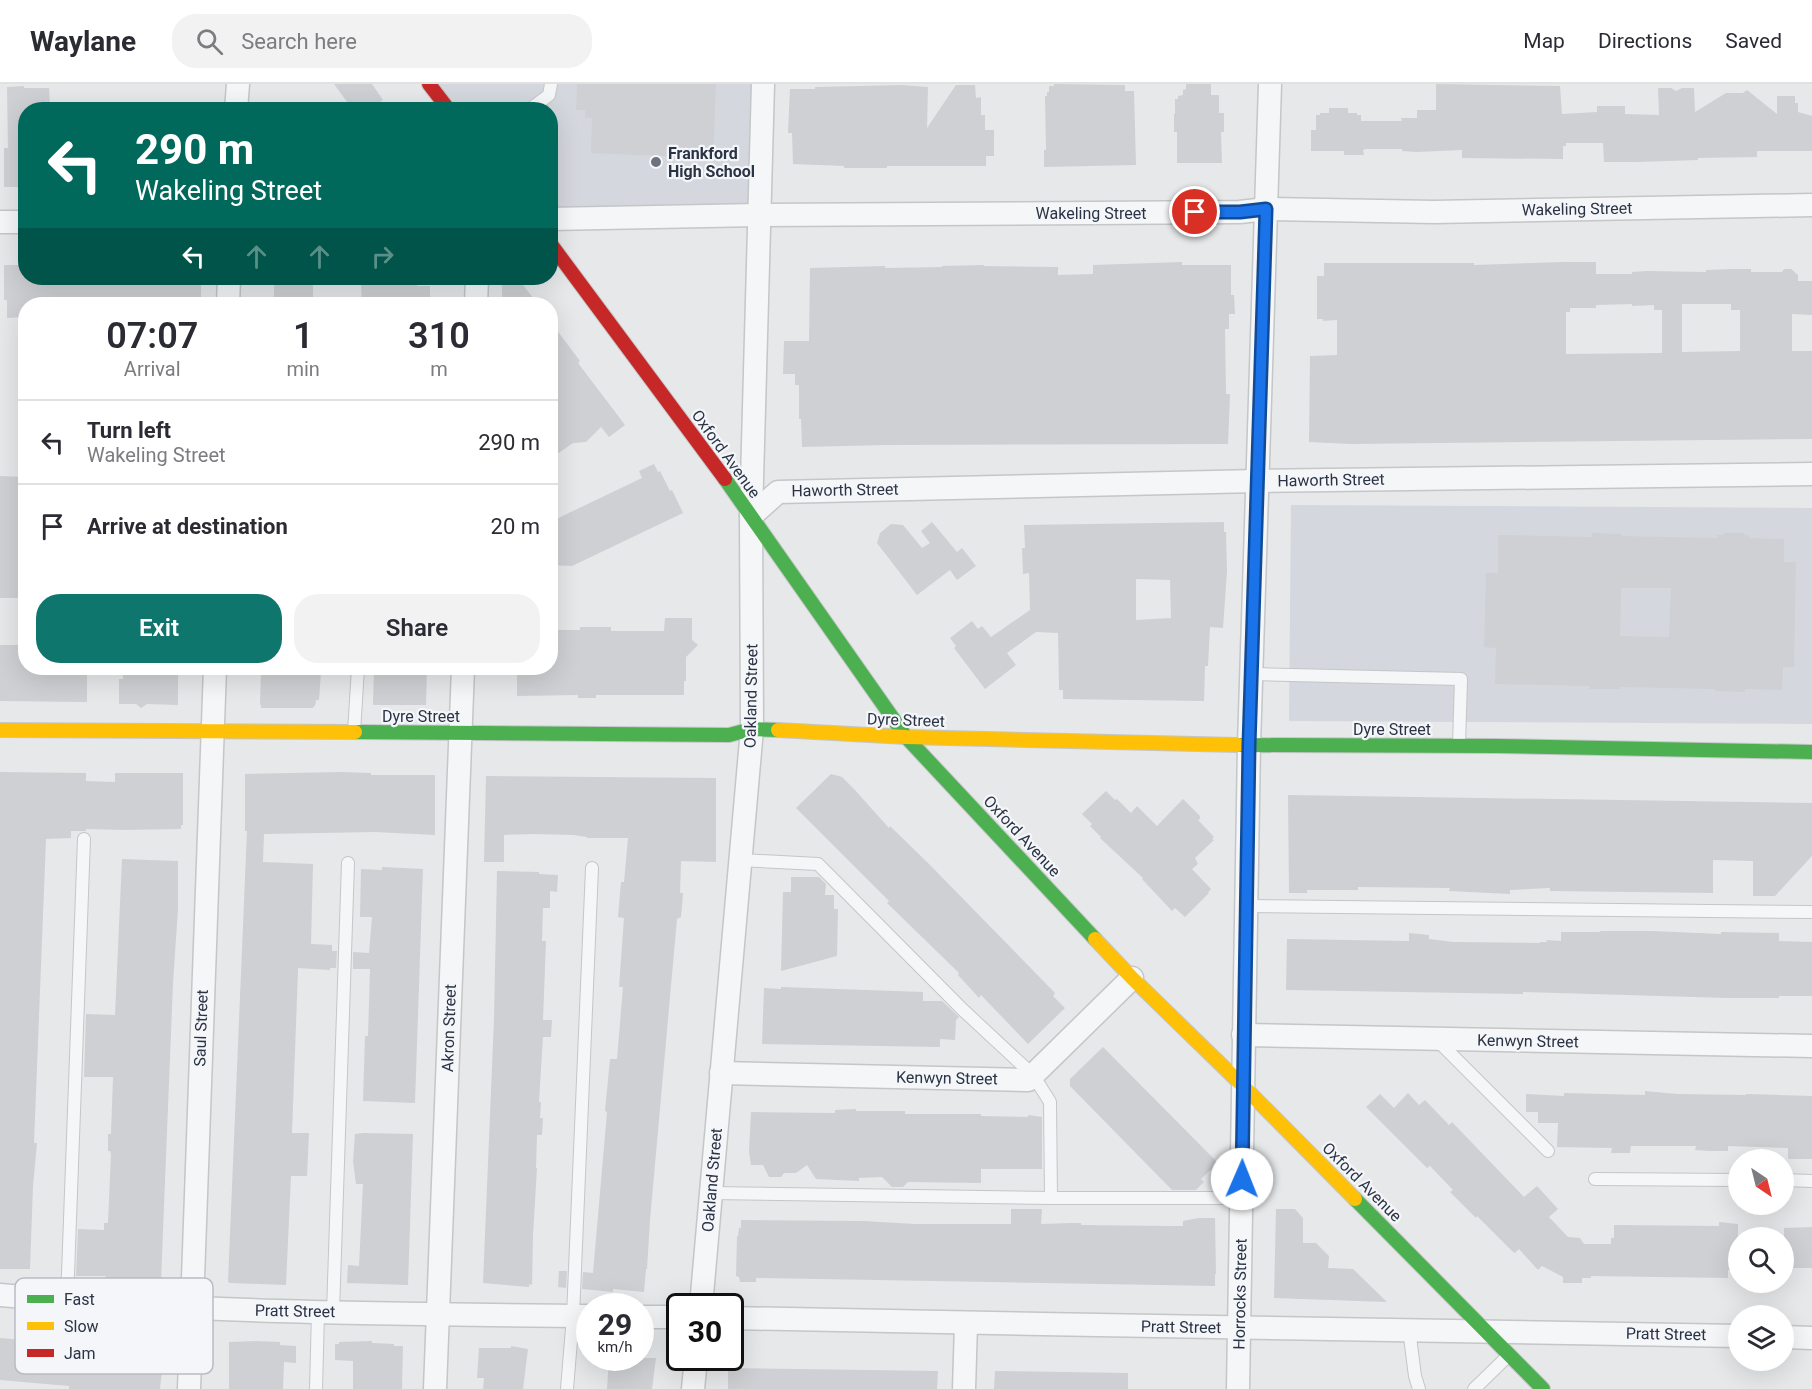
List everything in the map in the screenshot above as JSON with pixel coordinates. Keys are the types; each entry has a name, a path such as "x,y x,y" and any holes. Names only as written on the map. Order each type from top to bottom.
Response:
{"street":[{"path":"237,102 238,84"},
{"path":"429,84 443,102"},
{"name":"Oakland Street","path":"702,1293 752,729 751,516 763,84"},
{"name":"Horrocks Street","path":"1238,1389 1249,745 1270,84"},
{"name":"Wakeling Street","path":"558,219 1229,212 1266,209 1434,212 1812,205"},
{"path":"0,222 18,222"},
{"name":"Oxford Avenue","path":"558,254 751,516 906,736 1132,978 1244,1087 1543,1389"},
{"name":"Haworth Street","path":"751,516 778,492 1257,481 1812,474"},
{"name":"Saul Street","path":"192,1278 214,675"},
{"name":"Akron Street","path":"435,1389 463,675"},
{"name":"Dyre Street","path":"0,729 729,735 752,729 906,736 1249,745 1812,752"},
{"path":"1033,1075 1132,978"},
{"name":"Kenwyn Street","path":"1244,1035 1812,1046"},
{"name":"Kenwyn Street","path":"721,1073 1028,1080 1033,1075"},
{"name":"Pratt Street","path":"0,1295 15,1296"},
{"name":"Pratt Street","path":"213,1309 576,1316"},
{"name":"Pratt Street","path":"744,1318 1728,1336"},
{"path":"964,1389 966,1324"},
{"path":"1794,1337 1812,1338"},
{"path":"693,1389 695,1371"},
{"name":"Saul Street","path":"189,1374 189,1389"}],"lane":[{"path":"540,102 549,95 551,84"},
{"path":"1251,674 1461,678 1459,746"},
{"path":"354,732 357,675"},
{"path":"68,1278 84,839"},
{"path":"740,860 818,864 963,1010 1033,1075 1050,1102 1051,1198"},
{"path":"316,1389 326,1312 348,863"},
{"path":"582,1293 592,868"},
{"path":"1247,906 1812,912"},
{"path":"1436,1039 1548,1151"},
{"path":"1594,1179 1728,1180"},
{"path":"1794,1180 1812,1180"},
{"path":"711,1193 1242,1198"},
{"path":"1409,1329 1415,1376 1419,1389"},
{"path":"567,1389 576,1342"},
{"path":"1474,1389 1509,1355"}],"shaded area":[{"name":"Frankford High School","path":"429,84 763,84 759,215 558,219 558,102 443,102"},
{"path":"1291,505 1812,508 1812,724 1289,721"}],"building":[{"path":"334,84 372,84 383,100 380,102 347,102"},
{"path":"577,84 716,84 713,158 591,153 592,118 585,118 585,110 576,110"},
{"path":"1054,84 1125,85 1125,91 1134,91 1136,165 1044,167 1045,96 1049,92 1049,86 1054,86"},
{"path":"1186,84 1211,84 1211,95 1219,95 1219,113 1224,113 1224,132 1221,132 1222,163 1177,163 1177,132 1174,132 1175,99 1183,95"},
{"path":"1436,84 1560,86 1562,114 1597,112 1597,106 1625,106 1625,114 1659,115 1658,88 1671,88 1676,91 1682,88 1694,88 1695,112 1726,93 1743,93 1747,90 1777,114 1777,96 1795,96 1798,112 1812,116 1812,151 1757,151 1757,157 1604,162 1603,143 1566,143 1566,146 1563,146 1563,159 1462,158 1462,150 1416,152 1402,151 1402,149 1366,149 1363,150 1364,155 1344,155 1344,151 1311,151 1311,130 1316,130 1316,115 1329,113 1329,108 1348,108 1348,113 1361,115 1361,121 1402,121 1401,118 1417,118 1417,110 1436,110"},
{"path":"902,85 928,87 927,128 956,85 975,85 976,98 981,97 981,115 985,115 985,130 994,130 994,156 986,156 986,166 844,168 844,166 793,164 792,133 788,133 790,89"},
{"path":"7,87 49,88 50,102 18,102 18,187 4,187 4,148 8,148"},
{"path":"1182,262 1182,265 1231,265 1231,295 1234,295 1235,314 1229,314 1229,329 1225,329 1226,394 1230,394 1228,444 802,447 799,385 795,385 795,374 783,374 784,341 809,341 810,268 984,265 1058,267 1058,275 1093,274 1093,265"},
{"path":"1596,262 1596,274 1632,274 1632,272 1647,271 1706,272 1706,270 1733,269 1751,269 1751,272 1782,272 1784,269 1791,269 1798,275 1798,281 1812,281 1812,315 1792,314 1792,351 1812,351 1812,439 1351,444 1309,442 1310,356 1337,355 1337,320 1317,319 1317,276 1324,276 1324,263 1474,263 1474,265","holes":["1632,304 1632,306 1654,305 1654,310 1662,310 1662,353 1566,354 1566,312 1570,312 1570,308","1682,304 1731,304 1731,310 1740,310 1740,351 1682,352"]},
{"path":"4,265 18,265 18,285 201,285 201,297 18,297 18,317 7,318 7,300 4,300"},
{"path":"274,285 313,285 313,297 274,297"},
{"path":"361,285 430,286 430,297 362,297"},
{"path":"502,285 523,285 532,297 502,297"},
{"path":"558,332 580,361 578,363 625,425 609,437 601,427 586,442 573,443 558,453"},
{"path":"654,464 670,491 672,490 683,513 572,566 558,565 558,518 642,478 639,471"},
{"path":"0,476 18,477 18,598 0,598"},
{"path":"932,522 957,552 962,548 976,566 957,580 950,570 917,595 877,543 880,533 891,524 903,525 922,548 930,543 921,531"},
{"path":"1224,522 1227,571 1223,628 1210,627 1208,666 1205,666 1204,701 1063,699 1063,690 1059,690 1058,633 1036,632 1007,653 1016,665 985,689 954,648 956,646 950,638 972,621 978,629 982,626 991,637 1030,610 1029,573 1023,574 1024,525","holes":["1136,579 1170,580 1171,618 1136,620"]},
{"path":"1592,533 1621,534 1621,536 1717,538 1717,535 1724,535 1724,533 1744,533 1749,538 1784,539 1784,562 1796,562 1794,667 1783,667 1782,690 1745,689 1745,692 1620,687 1620,689 1589,689 1590,686 1495,684 1496,648 1484,647 1486,573 1498,573 1498,535 1592,537","holes":["1621,588 1671,588 1669,637 1620,636"]},
{"path":"665,618 692,618 692,640 698,645 686,657 684,695 596,695 596,698 578,698 578,695 517,696 517,675 558,675 558,630 611,627 611,631 664,631"},
{"path":"0,645 18,645 18,675 87,675 87,702 0,701"},
{"path":"123,675 178,675 178,705 147,704 141,708 136,704 119,704 119,679 123,679"},
{"path":"261,675 321,675 319,700 316,700 313,708 261,708"},
{"path":"374,675 427,675 426,705 373,705"},
{"path":"0,772 86,773 86,781 115,782 115,773 183,773 183,825 181,829 86,829 86,831 71,831 71,838 46,839 34,1143 37,1143 30,1269 0,1269"},
{"path":"371,773 371,775 435,775 435,835 375,832 264,834 263,862 313,864 311,944 332,945 332,951 337,951 336,968 330,968 330,970 298,968 292,1133 309,1133 307,1176 291,1176 286,1285 230,1283 228,1282 247,831 245,831 245,774"},
{"path":"831,774 842,777 889,828 890,826 930,865 1055,993 1053,996 1065,1008 1028,1044 981,995 979,998 958,975 959,973 887,903 889,901 796,808"},
{"path":"486,776 716,778 716,862 681,861 682,906 681,917 677,919 644,1292 582,1289 583,1272 593,1273 610,1059 617,1059 623,987 619,987 624,918 618,917 628,838 504,835 504,862 484,862"},
{"path":"1106,791 1131,813 1137,806 1157,826 1183,799 1200,816 1198,820 1214,837 1212,839 1214,840 1195,858 1198,864 1192,869 1211,889 1185,917 1175,908 1172,911 1143,878 1100,838 1090,826 1092,824 1082,814"},
{"path":"1288,795 1812,803 1812,856 1775,896 1753,896 1753,861 1713,860 1713,893 1550,891 1550,888 1510,890 1510,894 1449,891 1450,888 1358,887 1358,890 1307,890 1307,893 1289,893"},
{"path":"122,859 178,861 178,909 161,1278 76,1276 78,1229 104,1230 104,1223 108,1223 111,1154 108,1151 108,1134 111,1134 113,1077 84,1077 86,1014 115,1015"},
{"path":"382,867 423,869 415,1103 363,1101 370,969 353,969 353,952 369,953 372,917 360,917 361,869 382,870"},
{"path":"497,871 558,875 557,892 550,891 550,908 543,908 542,941 546,941 543,1020 552,1020 551,1037 543,1037 539,1102 541,1102 540,1118 543,1118 542,1135 537,1135 532,1285 529,1284 529,1287 483,1283 494,1019"},
{"path":"791,877 819,877 826,884 825,895 834,895 834,909 838,909 837,956 781,971 783,892 791,892"},
{"path":"1561,932 1779,933 1779,941 1812,942 1812,996 1728,998 1523,992 1523,994 1286,990 1287,939 1409,941 1409,933 1429,935 1429,939 1453,942 1540,943 1547,942 1546,940 1561,941"},
{"path":"781,987 923,992 923,1001 942,1001 959,1017 956,1020 955,1040 940,1039 940,1047 762,1044 764,988 781,989"},
{"path":"1103,1047 1218,1163 1201,1179 1204,1182 1196,1190 1172,1190 1070,1086 1070,1079"},
{"path":"1645,1091 1677,1094 1812,1096 1812,1159 1794,1159 1794,1149 1788,1148 1728,1146 1728,1151 1710,1151 1695,1150 1696,1146 1631,1146 1630,1153 1611,1153 1612,1148 1557,1147 1558,1123 1538,1123 1538,1112 1526,1112 1526,1094 1645,1095"},
{"path":"1408,1093 1419,1105 1425,1100 1449,1125 1452,1122 1524,1197 1537,1186 1558,1209 1549,1217 1568,1237 1580,1238 1584,1244 1611,1244 1611,1238 1614,1238 1614,1225 1719,1226 1719,1222 1738,1224 1738,1227 1728,1227 1728,1278 1591,1276 1591,1278 1582,1278 1582,1283 1563,1283 1563,1277 1542,1266 1538,1270 1519,1249 1515,1253 1512,1251 1450,1192 1453,1190 1430,1166 1427,1168 1366,1107 1380,1094 1394,1108"},
{"path":"856,1109 856,1111 905,1111 905,1114 1042,1117 1042,1169 981,1169 981,1183 908,1182 903,1187 892,1187 882,1177 859,1178 859,1181 816,1179 807,1165 796,1173 769,1177 763,1165 751,1165 749,1151 751,1112 835,1113 835,1110"},
{"path":"355,1134 413,1134 408,1285 347,1283 348,1265 359,1266 363,1184 356,1184 353,1161"},
{"path":"1011,1209 1042,1209 1041,1224 1183,1226 1183,1221 1215,1218 1215,1286 756,1278 756,1282 740,1282 739,1277 736,1276 737,1236 741,1228 741,1220 1011,1224"},
{"path":"1276,1209 1295,1209 1303,1218 1303,1243 1316,1243 1329,1256 1328,1268 1353,1269 1387,1302 1274,1298"},
{"path":"1812,1227 1812,1268 1794,1268 1794,1228"},
{"path":"559,1271 567,1271 566,1288 558,1287"},
{"path":"0,1338 15,1339 15,1374 162,1374 160,1389 69,1389 69,1386 0,1380"},
{"path":"372,1341 372,1343 403,1346 402,1389 353,1389 353,1361 335,1360 335,1344"},
{"path":"229,1342 280,1342 280,1345 296,1346 296,1363 284,1362 283,1389 229,1389"},
{"path":"511,1346 528,1349 523,1389 483,1389 484,1378 477,1378 479,1348 511,1348"},
{"path":"654,1358 656,1358 652,1389 607,1389 608,1371 654,1371"},
{"path":"744,1368 938,1371 937,1389 728,1389 728,1371 744,1371"},
{"path":"995,1371 1128,1373 1128,1389 994,1389"}],"traffic: fast":[{"path":"725,479 906,737 1095,939"},
{"path":"355,732 729,735 752,729 778,730"},
{"path":"1238,745 1496,746 1812,752"},
{"path":"1355,1199 1543,1389"}],"traffic: slow":[{"path":"0,730 355,732"},
{"path":"778,730 906,737 1238,745"},
{"path":"1095,939 1355,1199"}],"traffic: jam":[{"path":"429,84 443,102"},
{"path":"558,254 725,479"}],"place":[{"name":"Frankford High School","path":"656,162"}],"route":[{"path":"1195,212 1240,212 1266,209 1249,745 1242,1179"}]}
